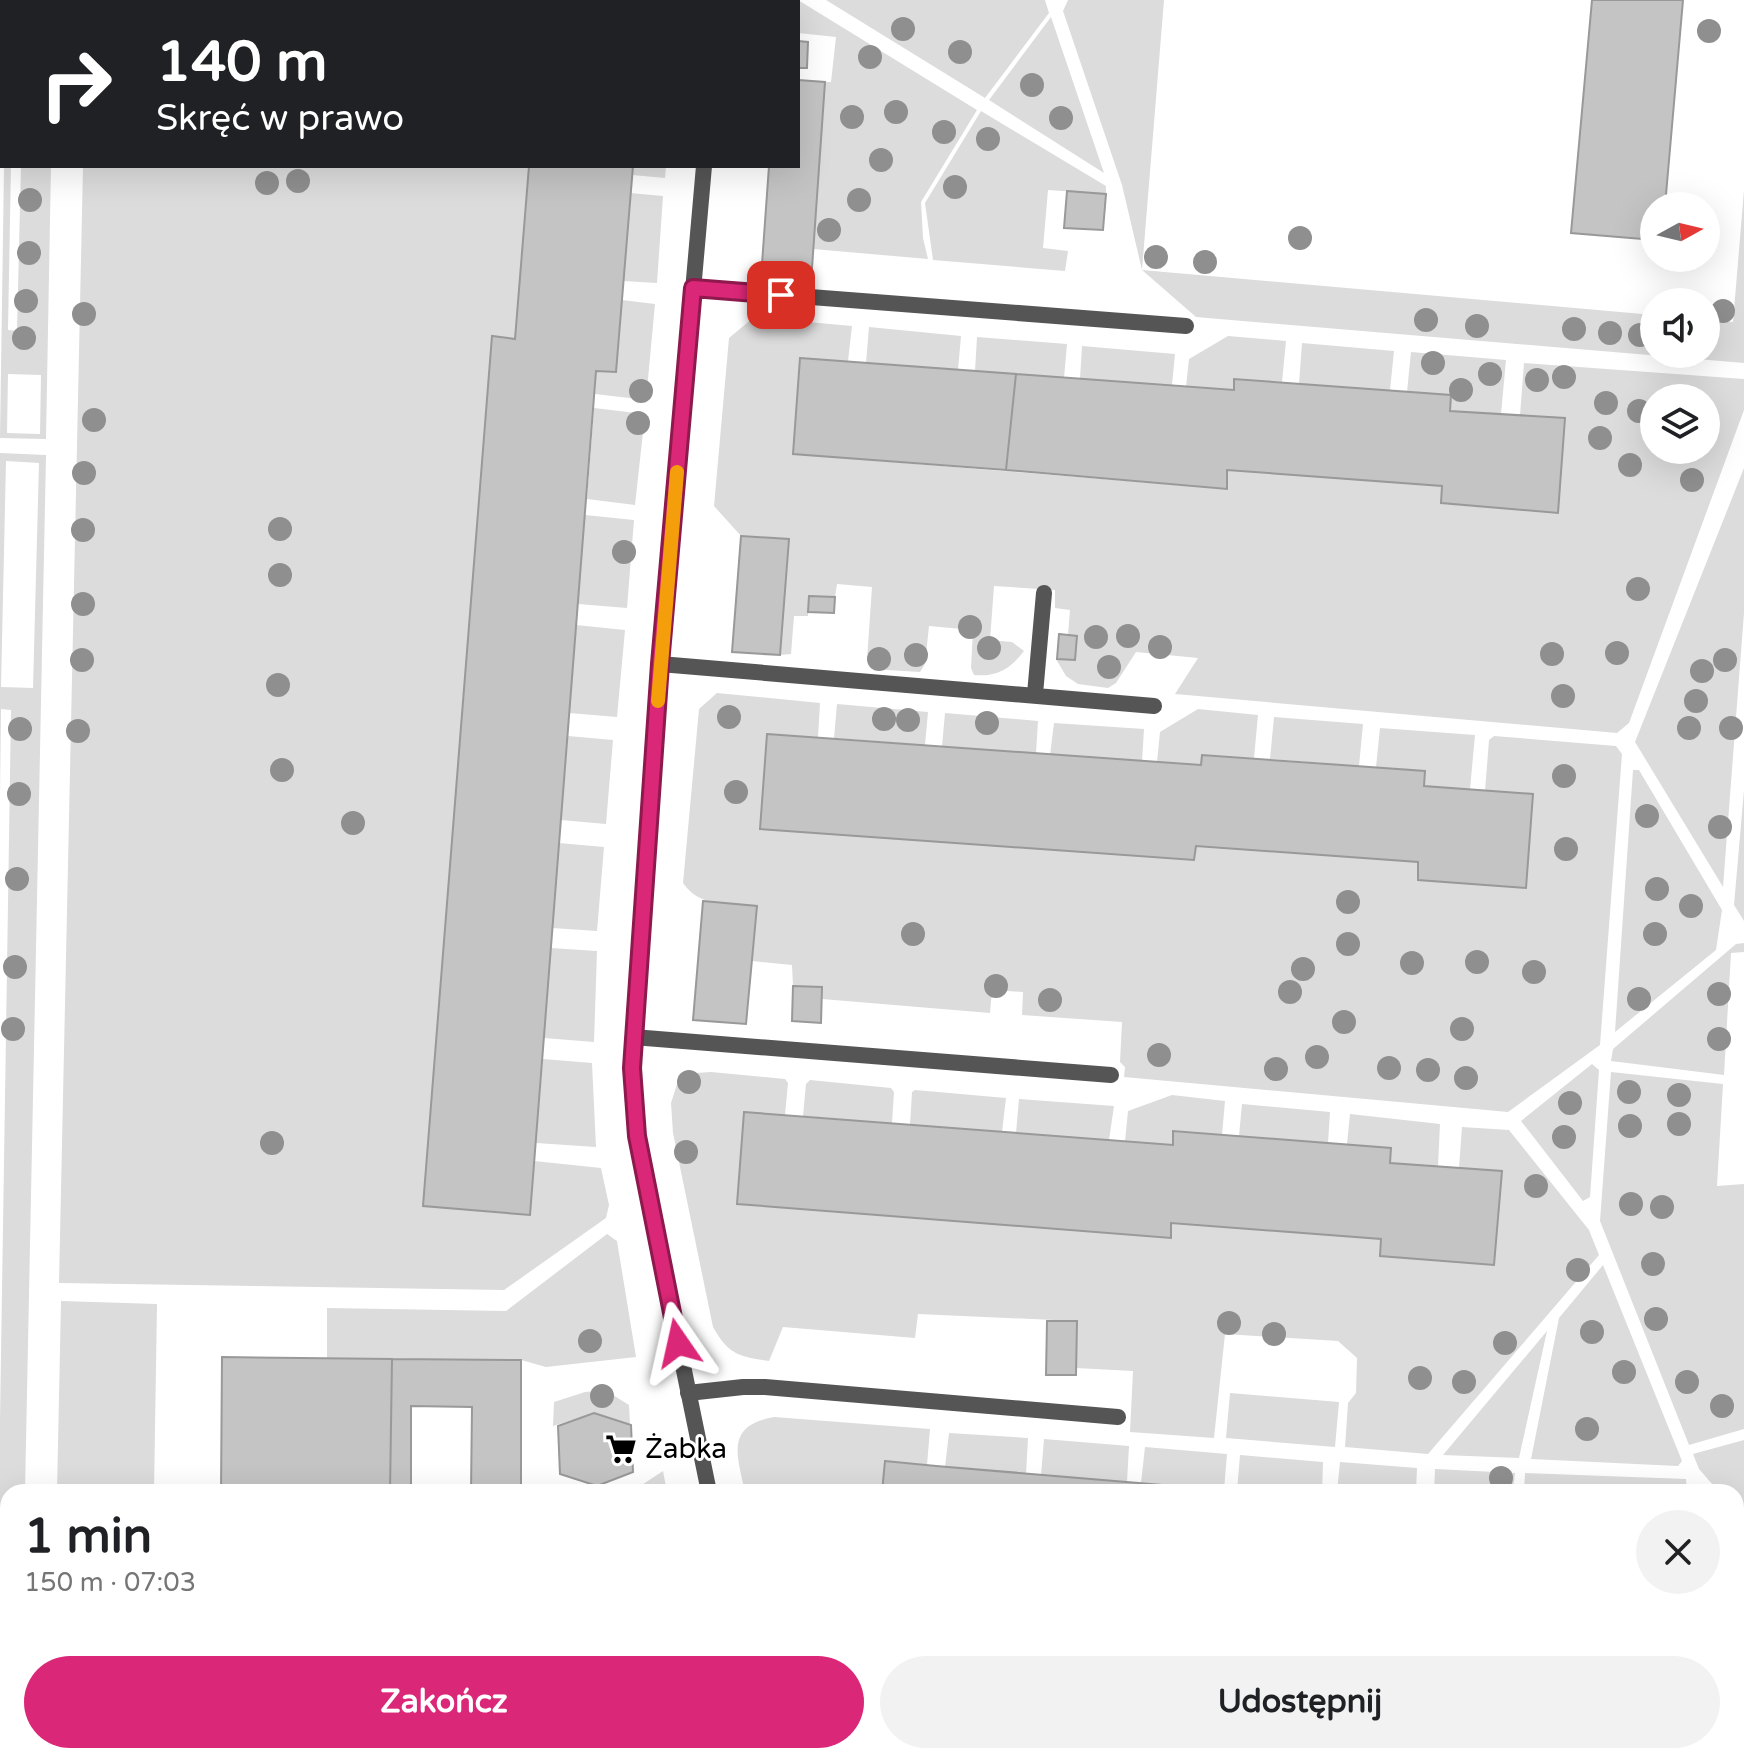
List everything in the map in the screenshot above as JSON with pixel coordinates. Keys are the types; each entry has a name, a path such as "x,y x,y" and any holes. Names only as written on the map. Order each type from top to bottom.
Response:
{"street":[{"path":"704,168 660,664 633,1037 633,1103 707,1484"},
{"path":"693,288 1186,326"},
{"path":"1035,694 1044,593"},
{"path":"660,664 1154,706"},
{"path":"633,1037 1111,1075"},
{"path":"688,1393 765,1387 1118,1417"}],"shaded area":[{"path":"826,0 1045,0 1049,13 985,98"},
{"path":"1068,0 1164,0 1142,270 1122,185 1063,11"},
{"path":"800,1 977,110 921,202 923,238 928,259 813,249 825,82 831,82 836,37 800,33"},
{"path":"1051,17 1104,173 989,100"},
{"path":"981,111 1106,186 1106,194 1048,190 1043,248 1068,251 1065,271 933,260 925,203"},
{"path":"4,168 11,168 8,330 17,331 21,168 51,168 46,439 0,438","holes":["8,374 41,375 40,434 7,433"]},
{"path":"83,168 529,168 515,339 492,337 423,1205 530,1214 534,1161 601,1168 609,1205 606,1218 504,1290 59,1283"},
{"path":"633,168 666,168 665,178 632,175"},
{"path":"1744,190 1744,363 1720,361 1720,321 1733,322"},
{"path":"630,193 663,196 657,283 623,281"},
{"path":"1142,270 1640,314 1640,354 1196,317"},
{"path":"622,300 655,304 646,400 595,394 596,371 616,372"},
{"path":"754,317 852,326 848,361 800,359 793,454 1226,489 1227,470 1442,486 1442,504 1558,513 1565,419 1520,415 1524,363 1744,379 1744,410 1629,723 1617,733 1175,694 1198,658 1136,652 1116,683 1108,688 1078,684 1066,676 1056,659 1075,660 1077,636 1068,635 1070,610 1055,608 1055,590 994,586 990,640 1012,642 1024,651 1014,663 990,675 974,675 971,668 973,630 929,626 925,664 920,672 871,669 867,660 872,587 837,584 835,597 810,596 808,616 794,616 791,654 780,655 789,540 741,536 714,506 729,338"},
{"path":"869,327 961,336 958,370 866,363"},
{"path":"1228,336 1286,341 1282,382 1235,379 1234,390 1186,387 1189,359"},
{"path":"977,337 1067,344 1064,378 975,371"},
{"path":"1302,343 1394,351 1390,390 1299,384"},
{"path":"1082,346 1175,354 1172,385 1080,379"},
{"path":"1411,352 1506,360 1501,414 1450,411 1451,395 1407,392"},
{"path":"594,408 645,414 635,505 587,499"},
{"path":"0,453 46,455 25,1484 0,1484 11,710 1,709 0,797","holes":["6,461 39,463 33,688 1,687"]},
{"path":"1744,468 1744,613 1723,887 1635,742"},
{"path":"585,515 634,520 627,608 578,604"},
{"path":"576,625 625,630 617,717 569,713"},
{"path":"717,693 820,703 818,737 767,734 761,829 1194,860 1196,846 1418,862 1418,880 1525,888 1533,794 1485,791 1489,740 1494,736 1616,746 1622,754 1600,1045 1508,1112 1124,1077 1125,1067 1120,1062 1122,1022 1022,1015 1023,992 992,990 990,1013 822,999 822,987 793,986 792,965 752,961 757,906 706,900 683,883 699,709"},
{"path":"837,704 928,712 925,745 834,738"},
{"path":"1198,709 1258,715 1254,758 1202,755 1201,765 1157,762 1160,732"},
{"path":"945,713 1038,721 1036,753 942,746"},
{"path":"1274,717 1363,724 1359,766 1270,759"},
{"path":"1054,723 1144,729 1142,761 1050,755"},
{"path":"1380,728 1475,735 1470,789 1424,786 1425,771 1376,767"},
{"path":"568,736 613,740 606,824 561,820"},
{"path":"1633,770 1639,770 1722,910 1716,950 1615,1032"},
{"path":"1744,790 1744,921 1734,905"},
{"path":"559,843 604,847 597,931 552,928"},
{"path":"1744,943 1744,952 1731,953 1724,1075 1611,1061 1613,1049 1736,944"},
{"path":"551,948 597,951 594,1042 544,1038"},
{"path":"543,1059 592,1063 596,1147 536,1143"},
{"path":"1592,1064 1599,1070 1590,1197 1583,1201 1521,1121"},
{"path":"1611,1072 1723,1084 1717,1186 1744,1184 1744,1429 1689,1445 1600,1221"},
{"path":"696,1073 785,1079 788,1083 785,1115 745,1112 738,1204 1170,1238 1171,1223 1381,1239 1494,1265 1502,1172 1459,1168 1462,1127 1509,1130 1589,1230 1599,1255 1428,1454 1345,1447 1348,1403 1356,1393 1357,1358 1338,1341 1225,1334 1214,1438 1130,1432 1133,1371 1076,1368 1076,1321 918,1314 915,1338 783,1327 769,1361 750,1358 729,1349 713,1327 673,1133 671,1103 677,1084"},
{"path":"810,1080 891,1088 894,1092 892,1123 803,1116 806,1084"},
{"path":"912,1092 1006,1098 1002,1132 910,1125"},
{"path":"1172,1095 1225,1101 1222,1135 1174,1131 1173,1145 1125,1141 1128,1111"},
{"path":"1019,1099 1114,1106 1109,1140 1016,1133"},
{"path":"1242,1104 1330,1112 1328,1143 1239,1136"},
{"path":"1350,1114 1440,1124 1438,1166 1390,1163 1391,1148 1347,1144"},
{"path":"607,1234 617,1241 636,1357 546,1367 521,1360 327,1358 327,1308 506,1311"},
{"path":"1603,1265 1682,1461 1678,1466 1531,1459 1559,1318"},
{"path":"61,1301 157,1304 154,1484 57,1484"},
{"path":"1547,1331 1519,1458 1443,1455"},
{"path":"605,1390 629,1405 630,1424 594,1413 553,1426 554,1402 585,1392"},
{"path":"1230,1393 1339,1402 1335,1447 1226,1438"},
{"path":"774,1417 930,1429 927,1465 885,1461 883,1484 743,1484 738,1444 741,1435 758,1421"},
{"path":"949,1433 1028,1438 1026,1474 945,1467"},
{"path":"1044,1439 1129,1446 1127,1482 1041,1475"},
{"path":"1744,1440 1744,1484 1712,1484 1699,1469 1693,1454"},
{"path":"1145,1447 1227,1454 1224,1484 1141,1483"},
{"path":"1240,1455 1323,1462 1322,1484 1238,1484"},
{"path":"1340,1462 1417,1468 1416,1484 1338,1484"},
{"path":"1435,1469 1515,1473 1514,1484 1434,1484"},
{"path":"663,1471 665,1484 643,1484"},
{"path":"1525,1473 1686,1479 1686,1484 1524,1484"}],"building":[{"path":"1592,0 1683,0 1666,192 1640,192 1640,239 1571,233"},
{"path":"800,41 808,42 807,68 800,68"},
{"path":"800,80 825,82 812,268 762,264 769,168 800,168"},
{"path":"529,168 633,168 616,372 596,371 530,1215 423,1206 492,336 515,339"},
{"path":"1067,191 1106,194 1103,230 1064,228"},
{"path":"800,358 1016,374 1006,470 793,454"},
{"path":"1016,374 1234,390 1234,379 1451,395 1450,411 1565,418 1558,513 1441,503 1442,486 1227,470 1227,489 1006,470"},
{"path":"741,536 789,539 780,655 732,652"},
{"path":"809,596 835,597 834,613 808,612"},
{"path":"1059,634 1077,636 1075,660 1057,659"},
{"path":"767,734 1201,765 1202,755 1425,771 1424,786 1533,794 1526,888 1418,880 1418,862 1196,846 1194,860 760,829"},
{"path":"703,901 757,906 746,1024 693,1020"},
{"path":"793,986 822,987 821,1023 792,1021"},
{"path":"744,1112 1173,1145 1173,1131 1391,1148 1390,1163 1502,1171 1494,1265 1380,1256 1381,1239 1171,1223 1171,1238 737,1204"},
{"path":"1047,1321 1077,1321 1076,1375 1046,1375"},
{"path":"222,1357 392,1359 390,1484 221,1484"},
{"path":"392,1359 521,1360 521,1484 471,1484 472,1407 411,1406 411,1484 390,1484"},
{"path":"594,1413 631,1425 633,1472 602,1484 591,1484 560,1474 558,1426"},
{"path":"885,1461 1151,1484 883,1484"}],"slow traffic":[{"path":"658,701 677,472"}],"place":[{"name":"Żabka","path":"621,1449"}],"route":[{"path":"678,1343 637,1136 632,1068 660,664 693,288 781,295"}]}
